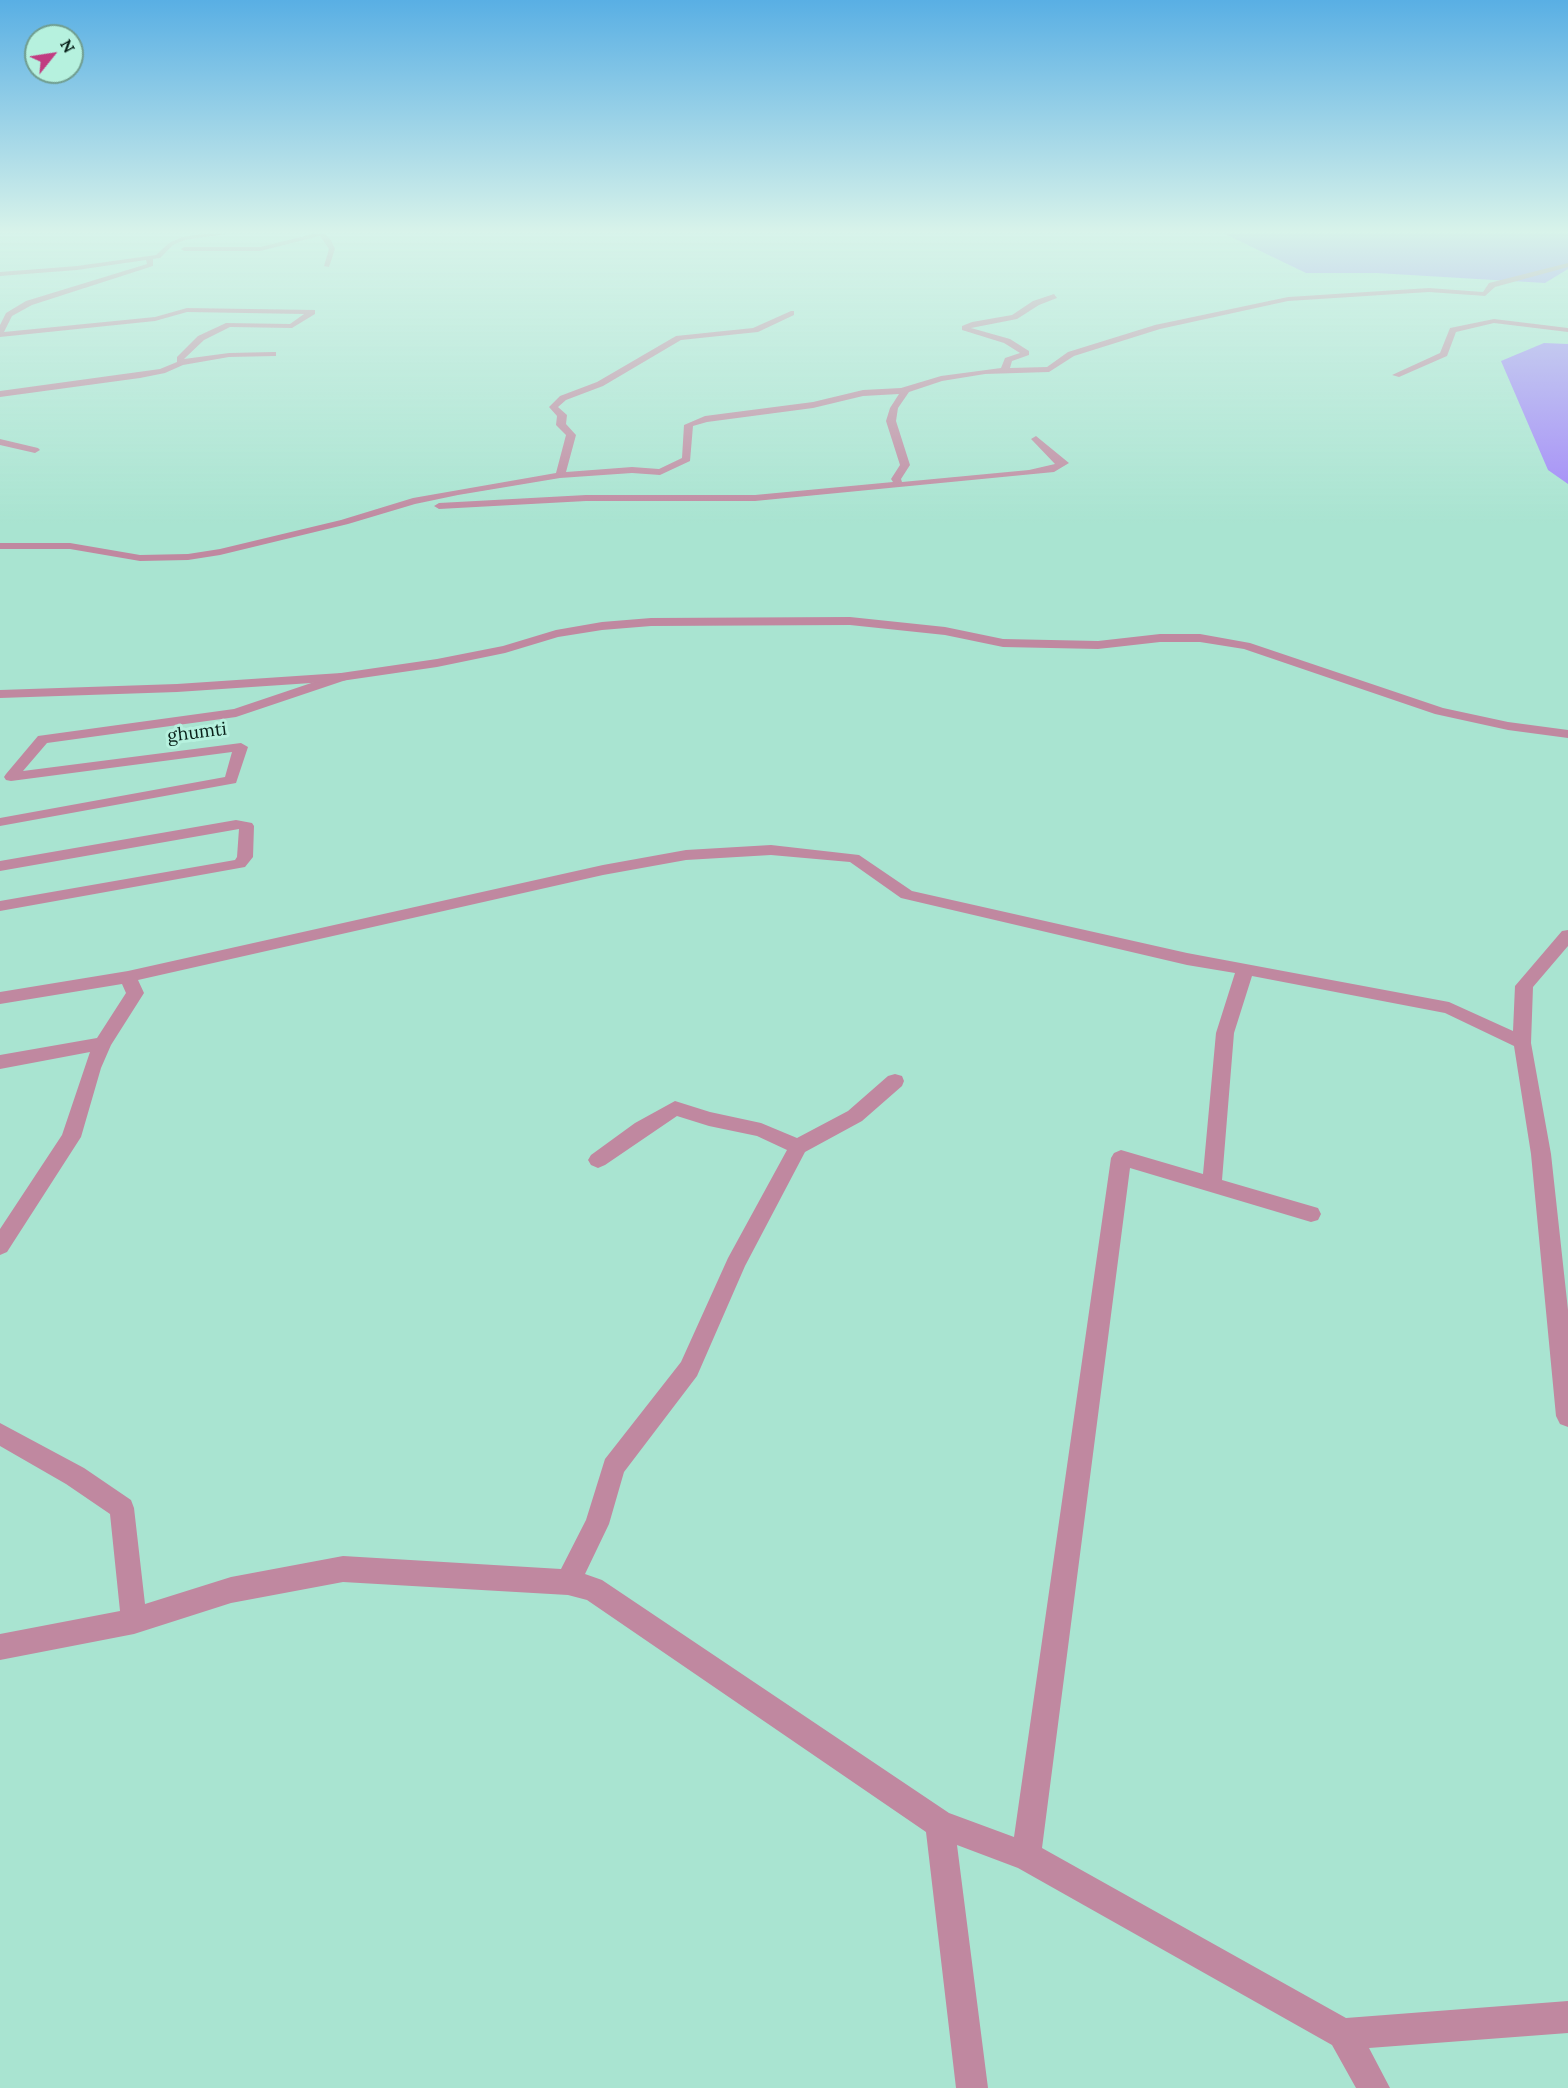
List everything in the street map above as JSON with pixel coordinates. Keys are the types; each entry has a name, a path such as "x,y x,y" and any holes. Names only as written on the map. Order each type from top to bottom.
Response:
{"street":[{"path":"0,334 26,331"},
{"path":"180,363 180,359 201,338 215,331"},
{"path":"560,475 571,435 561,425 562,415 553,407 563,399 600,384 679,338 740,331"},
{"path":"976,331 1006,341 1026,353 1008,360 1005,369"},
{"path":"0,546 70,546 140,558 188,557 276,540 436,497 560,475 632,470 660,472 687,459 689,425 705,419 813,405 863,393 906,390 941,379 1005,369 1049,369 1071,354 1148,331"},
{"path":"1396,375 1444,354 1452,331"},
{"path":"0,394 140,375 162,371 180,363 229,355 273,354"},
{"path":"899,485 896,479 905,465 904,456 898,448 891,421 894,408 906,390"},
{"path":"381,511 488,502 586,498 755,498 1029,473 1054,470 1064,463 1059,462 1036,439"},
{"path":"0,442 35,450"},
{"path":"0,694 67,694 341,677 437,663 505,649 556,634 602,626 651,622 850,621 945,631 1014,643 1098,645 1160,638 1200,638 1246,646 1440,711 1508,726 1568,734"},
{"name":"ghumti","path":"0,822 231,780 241,747 11,777 42,739 236,713 341,677"},
{"path":"0,866 236,824 248,826 245,857 240,864 0,906"},
{"path":"0,998 128,977 603,870 686,855 771,850 854,858 907,895 1187,959 1449,1008 1522,1043"},
{"path":"1568,935 1524,986 1522,1043 1541,1154 1568,1416"},
{"path":"1212,1185 1225,1033 1245,970"},
{"path":"0,1246 71,1137 92,1068 103,1043 135,993 128,977"},
{"path":"0,1062 103,1043"},
{"path":"568,1582 597,1524 614,1467 689,1369 735,1264 798,1147 855,1116 895,1081"},
{"path":"598,1160 642,1128 675,1108 761,1130 798,1147"},
{"path":"1026,1856 1121,1158 1311,1214"},
{"path":"0,1434 75,1476 122,1508 134,1621"},
{"path":"0,1647 134,1621 231,1590 343,1569 568,1582 593,1589 940,1824 1026,1856 1343,2034 1374,2088"},
{"path":"940,1824 972,2088"},
{"path":"1343,2034 1568,2017"}],"shaded area":[{"path":"1544,343 1568,344 1568,484 1548,470 1501,361"}]}
